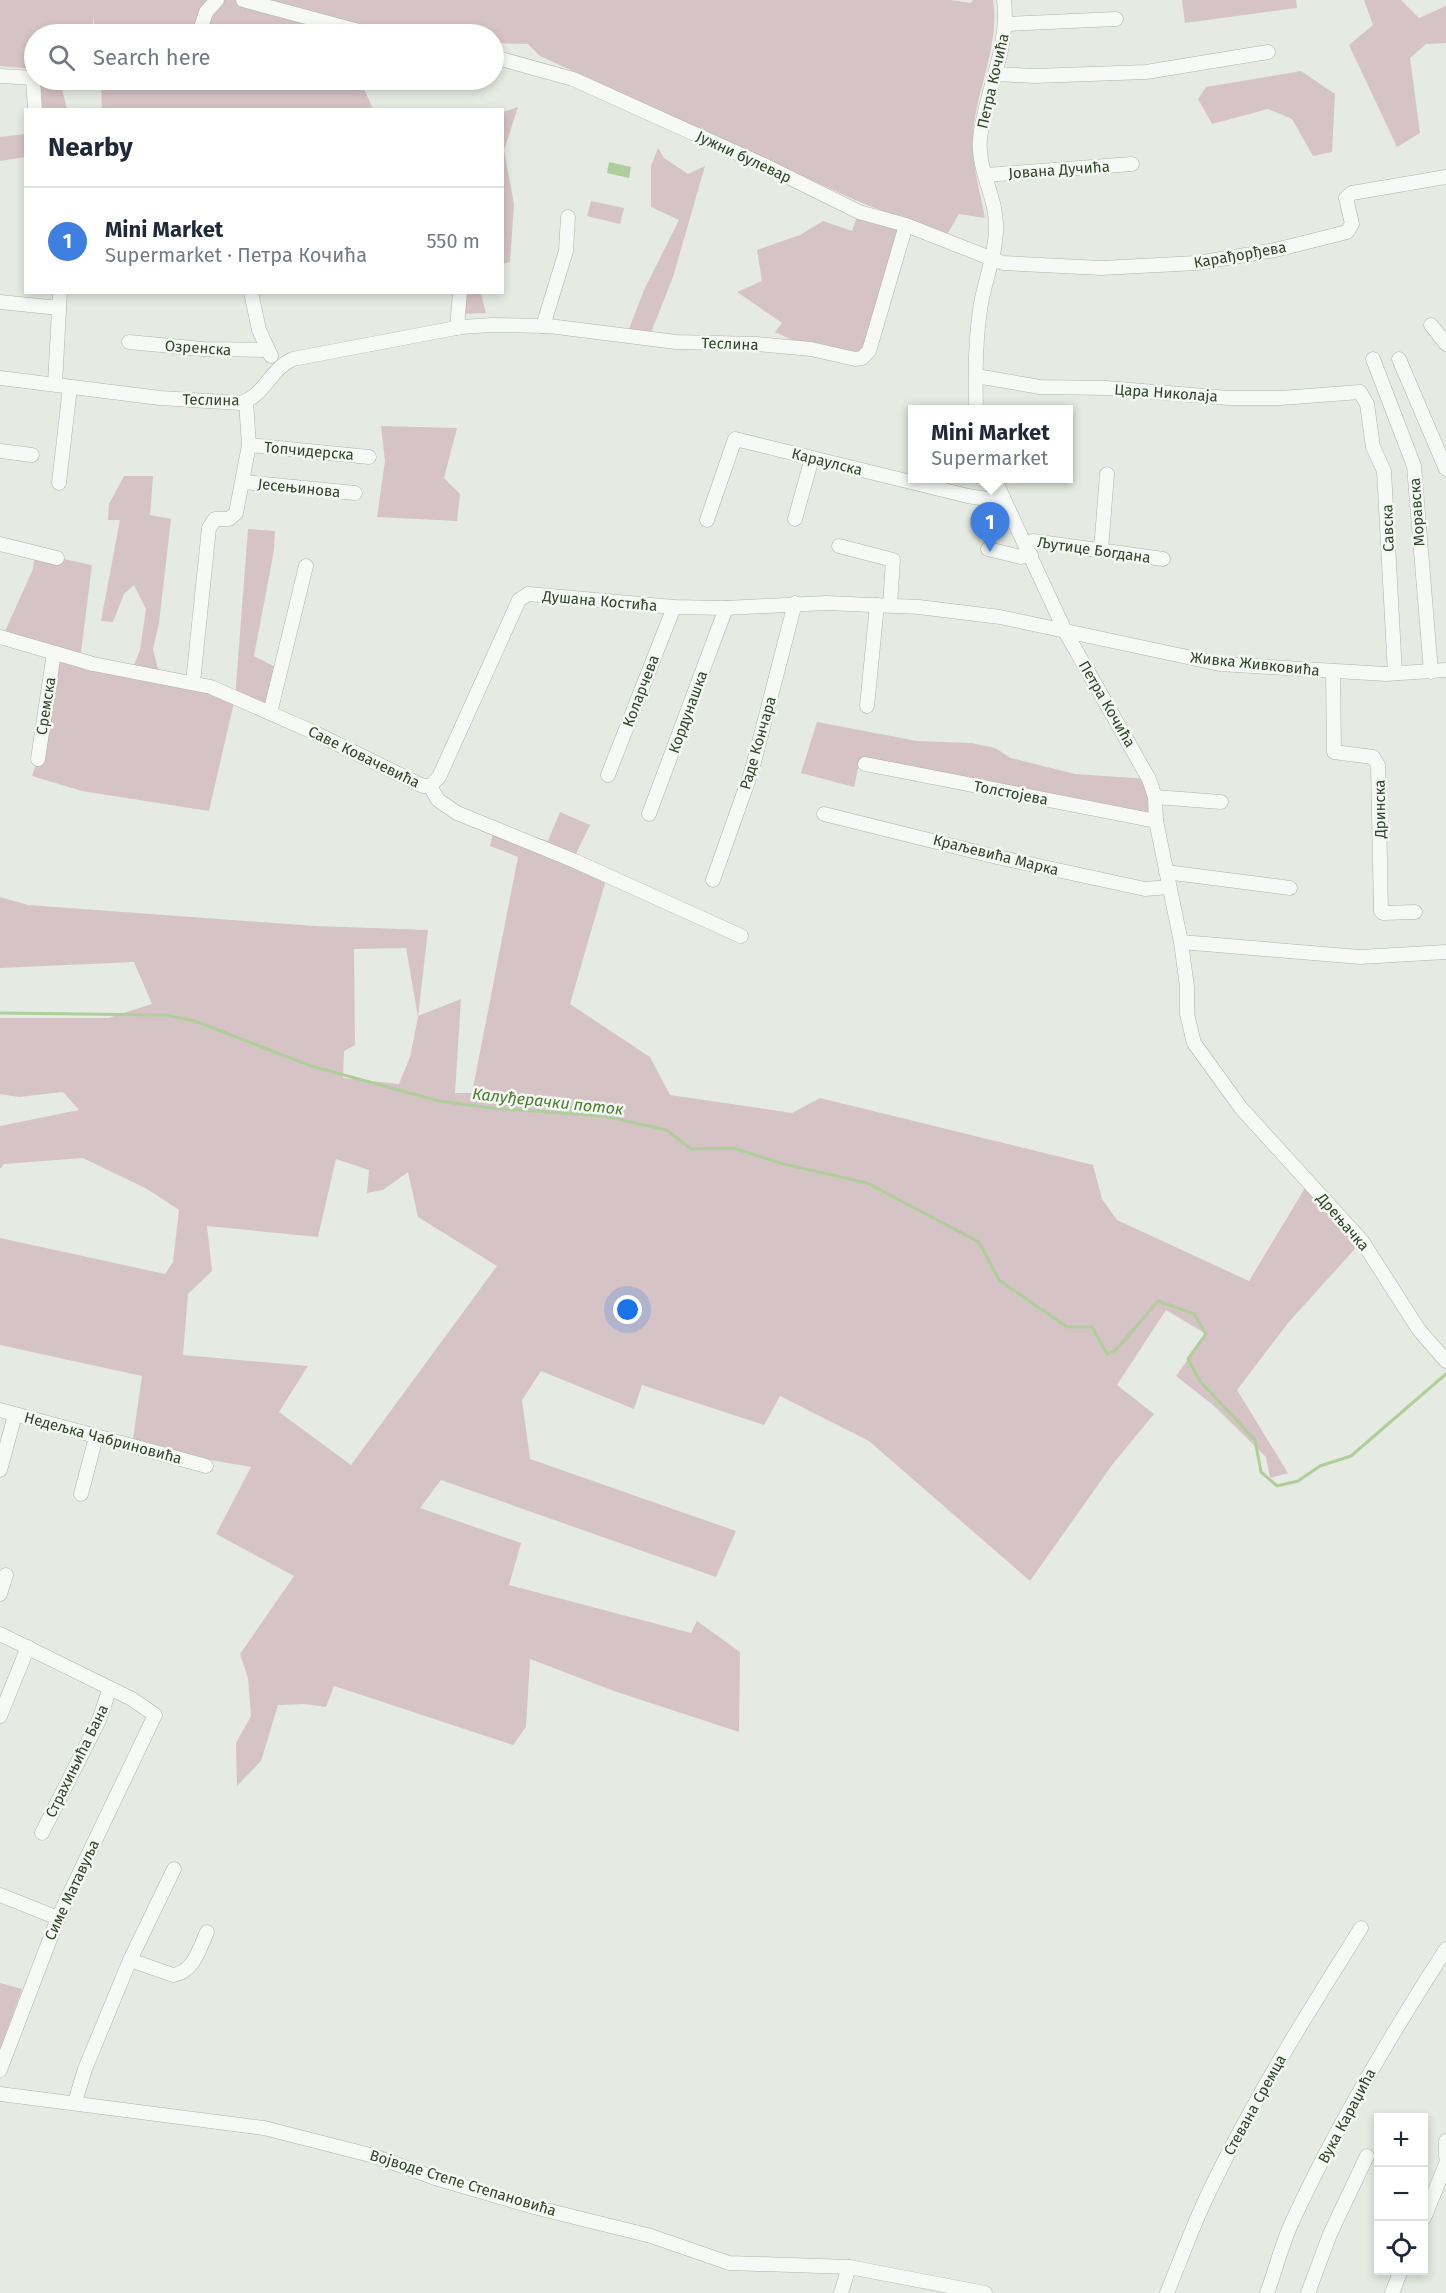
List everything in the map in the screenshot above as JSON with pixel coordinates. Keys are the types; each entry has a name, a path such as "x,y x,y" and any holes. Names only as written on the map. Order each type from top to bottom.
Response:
{"street":[{"path":"202,24 206,12 217,0"},
{"path":"243,0 333,24"},
{"name":"Петра Кочића","path":"976,405 981,302 993,260 996,217 980,140 1006,24 1004,0"},
{"path":"1006,24 1116,19"},
{"path":"996,74 1035,76 1146,72 1268,52"},
{"name":"Јужни булевар","path":"504,60 573,79 766,166 859,212 906,225 993,260"},
{"path":"0,76 24,77"},
{"path":"35,90 36,108"},
{"name":"Јована Дучића","path":"986,175 1132,164"},
{"name":"Карађорђева","path":"993,260 1032,266 1131,268 1240,257 1347,232 1352,224 1346,201 1349,194 1446,177"},
{"path":"543,326 566,251 568,217"},
{"name":"Теслина","path":"0,378 213,403 246,402 261,390 278,368 288,361 308,355 457,328 543,326 648,340 756,344 811,349 855,359 862,358 869,351 906,225"},
{"path":"55,384 60,294"},
{"path":"251,294 259,330 278,368"},
{"path":"457,328 460,294"},
{"path":"0,302 58,308"},
{"path":"1431,325 1446,344"},
{"name":"Озренска","path":"129,342 202,350 267,350"},
{"name":"Моравска","path":"1373,359 1414,466 1431,672"},
{"path":"1399,359 1446,469"},
{"name":"Цара Николаја","path":"976,376 1040,387 1106,388 1229,398 1281,398 1357,391"},
{"path":"58,483 70,387"},
{"name":"Савска","path":"1357,391 1366,401 1373,447 1384,471 1395,673"},
{"path":"193,682 209,528 215,519 229,519 236,513 249,445 246,402"},
{"name":"Караулска","path":"707,520 735,439 908,481"},
{"name":"Топчидерска","path":"249,445 369,457"},
{"path":"0,451 32,455"},
{"path":"795,519 812,458"},
{"path":"1101,550 1107,474"},
{"name":"Јесењинова","path":"243,482 355,493"},
{"name":"Караулска","path":"915,483 968,496 994,500 1004,497"},
{"name":"Петра Кочића","path":"997,483 1066,633 1139,760 1155,797 1156,821 1181,942 1190,1033 1198,1051 1228,1093"},
{"name":"Љутице Богдана","path":"988,549 1021,557 1033,541 1163,559"},
{"path":"0,544 57,558"},
{"path":"839,546 893,560 883,605 867,706"},
{"path":"270,713 306,566"},
{"name":"Душана Костића","path":"430,786 439,777 519,600 528,594 674,607 726,609 795,603 883,605 1000,617 1066,633"},
{"name":"Раде Кончара","path":"712,880 752,770 795,603"},
{"name":"Коларчева","path":"608,776 674,607"},
{"name":"Кордунашка","path":"649,814 726,609"},
{"name":"Живка Живковића","path":"1066,633 1220,664 1333,672 1395,673 1446,670"},
{"name":"Саве Ковачевића","path":"0,637 130,673 193,682 211,687 423,786 430,786 438,800 457,813 575,861 741,936"},
{"name":"Сремска","path":"38,759 54,653"},
{"name":"Дринска","path":"1333,672 1334,752 1373,758 1378,765 1381,911 1415,912"},
{"name":"Толстојева","path":"865,764 1156,821"},
{"path":"1155,797 1221,802"},
{"name":"Краљевића Марка","path":"824,814 998,857 1145,889 1169,887"},
{"path":"1166,872 1290,888"},
{"path":"1181,942 1360,957 1446,952"},
{"name":"Дрењачка","path":"1228,1093 1362,1241 1419,1330 1446,1361"},
{"name":"Недељка Чабриновића","path":"0,1410 206,1466"},
{"path":"0,1470 15,1415"},
{"path":"81,1494 96,1437"},
{"path":"0,1594 6,1575"},
{"path":"0,1634 110,1688"},
{"path":"0,1716 28,1647"},
{"name":"Симе Матавуља","path":"0,2070 58,1918 155,1715 110,1688"},
{"name":"Страхињића Бана","path":"42,1833 82,1757 110,1688"},
{"path":"75,2102 85,2069 130,1960 174,1869"},
{"path":"0,1894 58,1918"},
{"name":"Стевана Сремца","path":"1167,2293 1208,2194 1240,2130 1302,2022 1362,1928"},
{"path":"130,1960 173,1975 180,1974 191,1966 207,1932"},
{"name":"Вука Караџића","path":"1267,2293 1292,2221 1336,2136 1388,2039 1446,1949"},
{"name":"Војводе Степе Степановића","path":"0,2094 252,2125 326,2142 466,2187 651,2236 729,2263 849,2267 985,2293"},
{"path":"1446,2141 1446,2156"},
{"path":"1308,2293 1330,2234 1367,2156"},
{"path":"1428,2208 1446,2164"},
{"path":"841,2293 849,2267"},
{"path":"1392,2293 1399,2275"}],"shaded area":[{"path":"0,0 951,0 971,3 973,0 993,0 993,38 973,131 975,167 985,218 959,214 946,236 855,200 540,56 528,44 504,43 504,24 94,24 93,17 93,24 24,24 24,68 0,66"},
{"path":"1182,0 1296,0 1297,8 1185,23"},
{"path":"1364,0 1401,0 1419,18 1446,6 1446,43 1426,44 1410,58 1420,133 1397,147 1349,45 1373,25"},
{"path":"1301,71 1335,94 1332,152 1313,156 1292,119 1268,109 1212,124 1198,99 1206,87"},
{"path":"39,90 62,90 67,108 40,108"},
{"path":"101,90 364,90 373,108 102,108"},
{"path":"518,107 504,150 504,112"},
{"path":"24,134 24,157 0,161 0,137"},
{"path":"658,148 664,158 688,174 705,166 673,277 648,340 626,337 644,290 679,220 651,207 651,166"},
{"path":"504,150 514,204 510,262 504,264"},
{"path":"609,162 631,167 629,178 607,173"},
{"path":"591,201 624,208 620,224 587,216"},
{"path":"857,217 899,229 862,358 811,349 775,332 782,323 737,292 762,281 757,250 800,235 823,221 852,231"},
{"path":"464,294 481,294 486,313 462,314"},
{"path":"381,426 457,428 444,478 460,494 457,521 377,517 385,461"},
{"path":"124,476 153,476 150,515 171,519 159,623 153,649 160,677 235,698 209,811 82,791 32,776 38,759 54,653 2,638 33,569 35,553 92,565 80,660 131,673 140,650 146,609 134,585 124,594 113,622 101,621 120,520 108,520 109,504"},
{"path":"248,529 275,531 274,550 254,656 281,670 270,713 235,698"},
{"path":"817,722 917,741 971,743 995,748 1011,758 1075,774 1149,779 1156,821 860,760 854,787 801,773"},
{"path":"560,812 590,825 571,864 605,883 570,1004 650,1057 670,1095 792,1113 820,1098 1093,1165 1102,1199 1117,1220 1249,1281 1308,1183 1362,1241 1288,1323 1237,1390 1288,1473 1270,1478 1266,1457 1213,1405 1176,1376 1206,1334 1166,1310 1117,1385 1154,1414 1112,1465 1030,1581 869,1441 780,1396 764,1425 642,1385 634,1409 541,1371 522,1400 530,1459 736,1531 716,1577 441,1480 420,1508 521,1543 509,1585 691,1633 697,1621 740,1652 739,1732 614,1691 530,1659 526,1727 513,1745 334,1686 326,1707 305,1704 278,1705 261,1761 237,1786 236,1743 251,1716 248,1678 240,1654 294,1576 216,1534 251,1467 132,1446 142,1376 0,1345 0,1238 165,1274 173,1262 179,1210 147,1189 83,1158 4,1164 0,1169 0,1126 79,1110 63,1092 19,1097 0,1094 0,1018 108,1018 152,1004 134,962 0,968 0,897 28,905 315,926 428,930 418,1016 461,999 455,1093 472,1093 518,857 490,846 495,824 548,841","holes":["406,948 418,1017 410,1057 399,1084 343,1078 344,1051 355,1045 354,949","336,1159 369,1170 367,1193 383,1190 408,1172 418,1217 497,1266 351,1465 279,1412 308,1366 183,1355 188,1294 212,1271 207,1226 318,1237"]},
{"path":"0,1983 22,1989 0,2051"}],"waterway":[{"name":"Калуђерачки поток","path":"0,1013 165,1015 195,1021 311,1066 439,1101 491,1108 603,1116 667,1130 691,1149 733,1148 784,1164 867,1183 979,1242 999,1280 1067,1327 1092,1327 1107,1354 1116,1350 1158,1301 1194,1314 1206,1334 1188,1359 1200,1381 1255,1440 1261,1472 1277,1486 1298,1481 1320,1466 1351,1456 1446,1374"}],"place":[{"name":"Mini Market","path":"990,552"}]}
